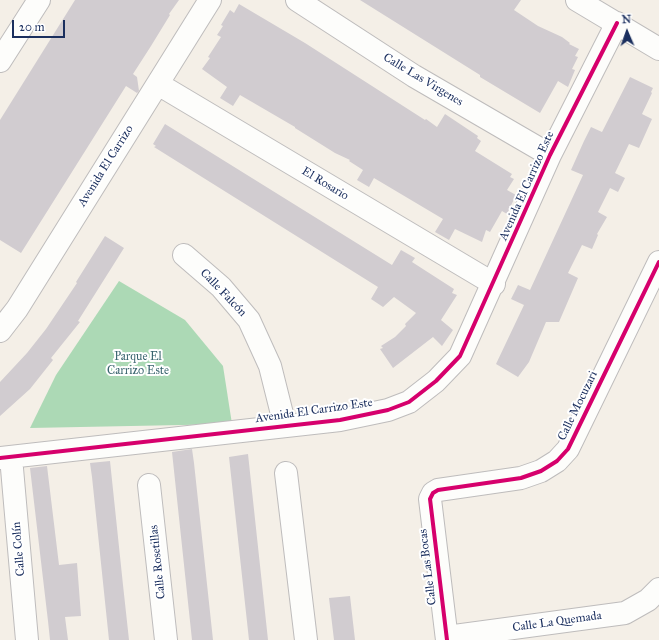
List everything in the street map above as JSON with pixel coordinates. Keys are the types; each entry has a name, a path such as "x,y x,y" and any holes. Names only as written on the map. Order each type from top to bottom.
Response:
{"street":[{"path":"0,61 39,0"},
{"name":"Avenida El Carrizo","path":"0,331 18,309 210,0"},
{"name":"Calle Las Virgenes","path":"297,0 414,76 550,155"},
{"path":"578,0 659,49"},
{"name":"Avenida El Carrizo Este","path":"6,458 285,426 358,416 388,410 409,402 436,381 460,356 494,284 550,155 617,23"},
{"name":"El Rosario","path":"158,84 494,284"},
{"name":"Calle Falcón","path":"184,255 221,287 250,320 270,366 285,426"},
{"name":"Calle Mocuzari","path":"433,493 438,490 521,478 541,471 557,461 568,449 659,262"},
{"name":"Calle Colín","path":"6,458 27,640"},
{"path":"286,473 306,640"},
{"name":"Calle Rosetillas","path":"150,485 166,640"},
{"name":"Calle Las Bocas","path":"433,493 430,499 447,638"},
{"name":"Calle La Quemada","path":"447,638 625,613 648,600 659,589"}],"green space":[{"name":"Parque El Carrizo Este","path":"119,281 185,320 223,366 232,424 30,428 56,375"}],"building":[{"path":"75,0 179,0 133,74 137,77 139,91 137,93 126,86 21,253 0,240 0,120"},
{"path":"360,0 521,0 514,10 538,26 562,37 570,43 569,44 579,49 575,56 578,57 572,69 575,70 568,87 558,81 540,113 480,77 480,75"},
{"path":"239,4 305,43 437,127 445,114 478,136 477,138 481,141 475,151 512,174 510,177 514,179 507,190 516,195 507,214 502,211 490,232 486,230 482,242 455,229 449,240 435,232 443,219 374,178 369,187 357,180 363,170 349,161 350,160 335,153 295,127 240,95 233,106 220,98 227,87 202,69 210,58 208,57 221,37 217,35 223,26 221,25 230,10 234,13"},
{"path":"630,77 653,88 642,114 652,119 639,148 629,144 615,173 625,178 618,192 610,188 598,212 607,217 597,234 598,235 592,249 582,245 568,273 578,278 559,322 546,322 529,362 518,377 496,364 524,305 511,299 518,285 530,290 583,175 571,170 584,141 591,127 602,132"},
{"path":"165,124 392,265 401,250 415,258 412,262 454,289 452,293 457,295 441,320 453,330 442,346 433,337 393,368 380,349 383,348 381,346 395,337 416,313 394,297 383,307 371,299 378,287 154,147 156,146 153,144"},
{"path":"105,236 124,248 78,321 80,322 51,358 53,360 30,389 0,416 0,382 27,353 46,329 77,283 76,282"},
{"path":"192,449 213,640 192,640 172,452"},
{"path":"248,454 268,640 249,640 229,457"},
{"path":"110,461 129,640 109,640 90,463"},
{"path":"47,466 59,565 77,563 81,616 65,617 68,640 50,640 30,468"},
{"path":"350,596 355,640 334,640 329,598"}],"cycle path":[{"path":"0,458 340,420 388,410 409,402 436,381 460,356 550,155 617,23"},
{"path":"447,640 430,499 433,493 438,490 521,478 541,471 557,461 568,449 659,262"}]}
